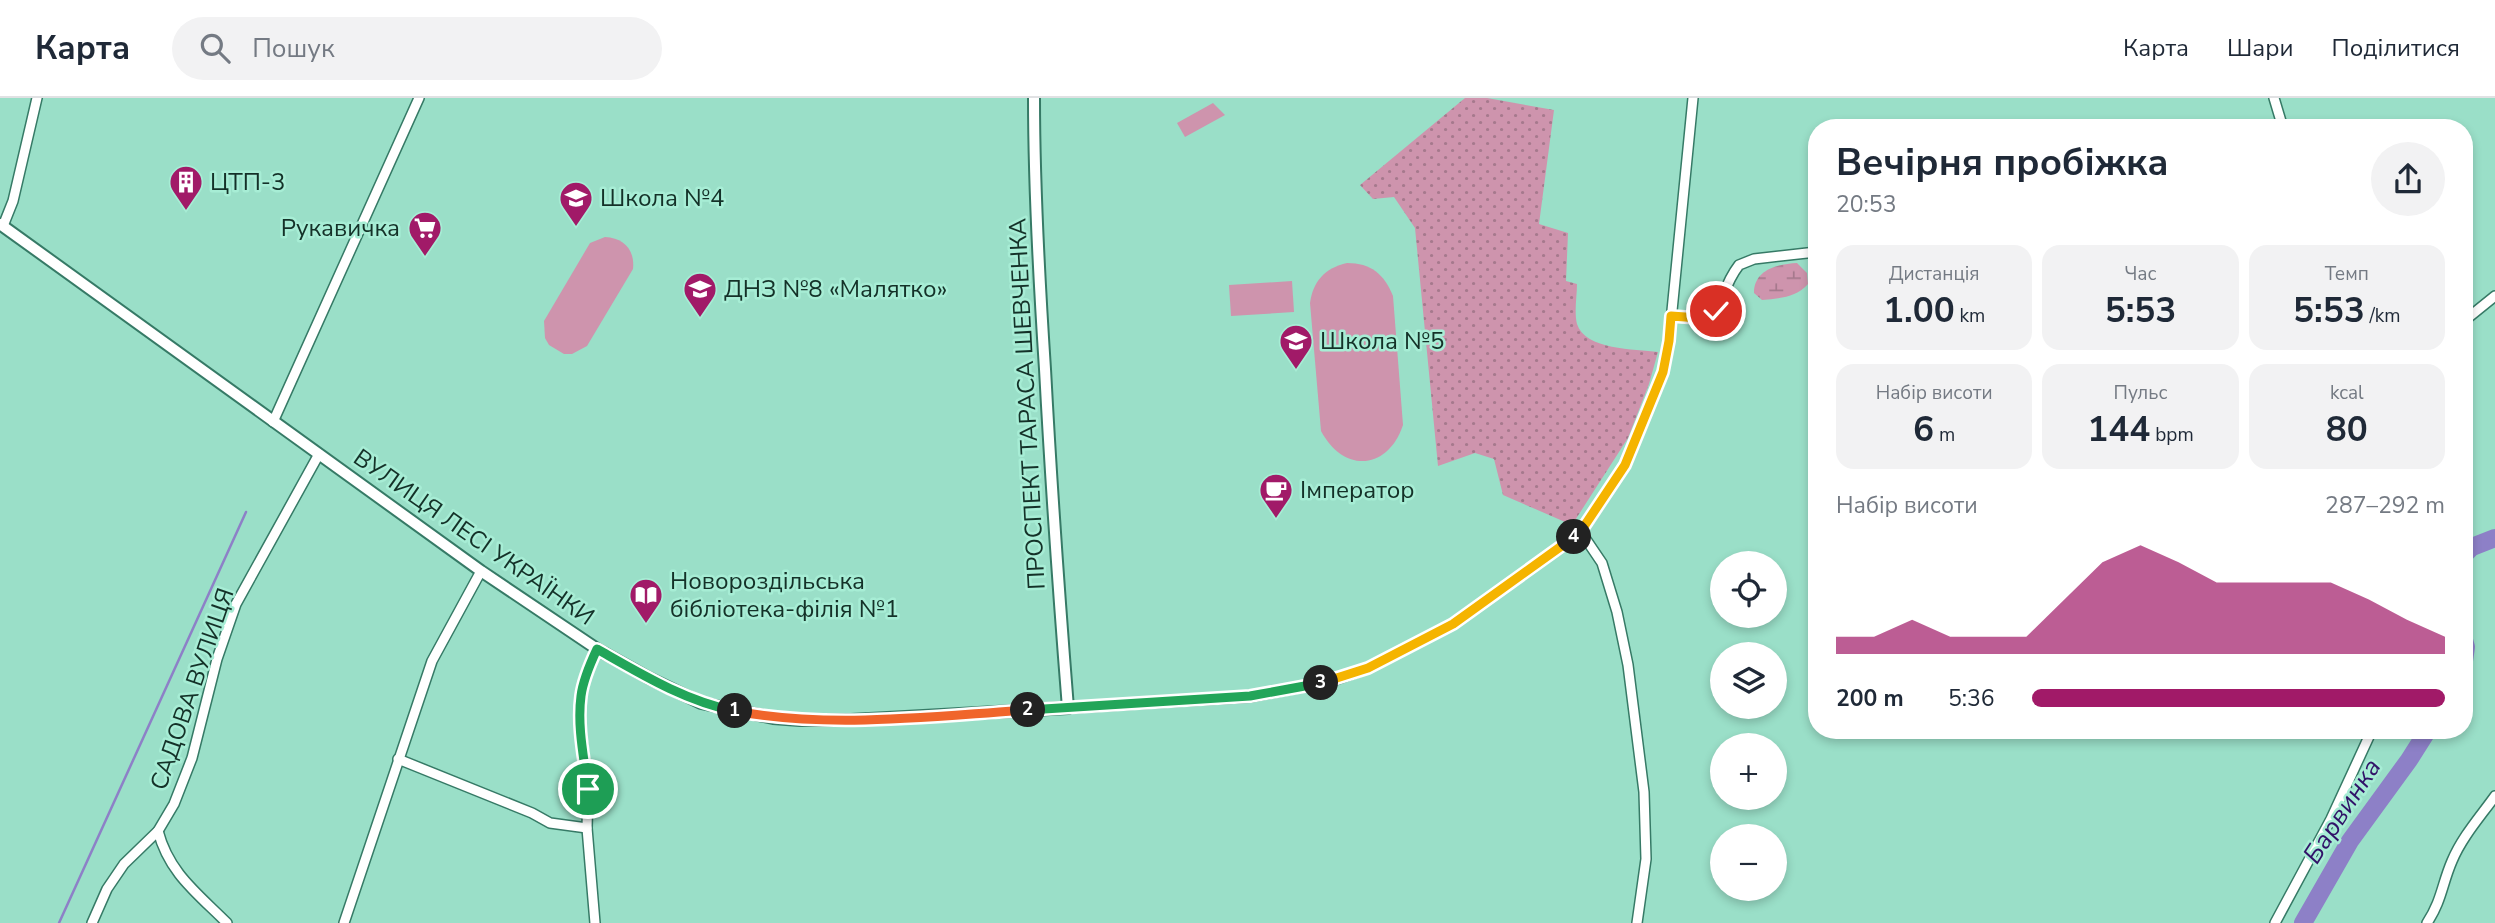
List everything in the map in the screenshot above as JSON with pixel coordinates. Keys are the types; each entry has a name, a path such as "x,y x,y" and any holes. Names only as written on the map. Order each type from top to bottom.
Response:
{"street":[{"path":"1,225 13,201 37,98"},
{"path":"273,422 419,98"},
{"name":"ПРОСПЕКТ ТАРАСА ШЕВЧЕНКА","path":"1034,98 1034,167 1052,505 1068,708"},
{"path":"1068,708 1250,696 1332,681 1368,668 1453,624 1581,531 1625,465 1663,372 1684,211 1693,98"},
{"path":"2274,98 2280,119"},
{"name":"ВУЛИЦЯ ЛЕСІ УКРАЇНКИ","path":"1,225 479,574 597,649 701,703 773,718 851,720 1068,708"},
{"path":"1671,316 1699,318 1716,311 1739,265 1754,259 1808,253"},
{"path":"2473,314 2495,296"},
{"name":"САДОВА ВУЛИЦЯ","path":"92,923 107,889 124,864 158,831 174,804 192,758 217,659 236,604 318,456"},
{"path":"1581,531 1602,563 1617,612 1628,665 1644,792 1646,859 1637,923"},
{"path":"344,923 432,661 479,574"},
{"path":"594,923 587,828 588,789 579,718 581,695 597,649"},
{"path":"2275,923 2331,819 2368,739"},
{"path":"398,759 532,813 550,823 587,828"},
{"path":"2427,923 2438,906 2452,861 2495,796"},
{"path":"158,831 174,870 227,923"}],"green space":[{"path":"1465,98 1487,98 1554,110 1539,224 1568,233 1566,281 1577,284 1577,324 1582,333 1600,343 1624,349 1658,352 1628,438 1572,525 1503,495 1494,459 1475,453 1438,466 1415,228 1394,197 1373,199 1360,185"},
{"path":"1213,103 1225,115 1185,137 1177,123"},
{"path":"605,237 618,240 627,246 632,256 633,269 587,346 572,354 564,354 549,345 545,338 544,321 590,243"},
{"path":"1347,263 1363,265 1376,271 1393,296 1403,425 1387,451 1377,458 1365,461 1341,455 1321,431 1310,303 1314,288 1321,277 1332,268"},
{"path":"1797,263 1807,273 1808,284 1803,289 1787,296 1762,300 1754,293 1755,285 1762,274 1775,267"},
{"path":"1292,281 1294,312 1231,316 1229,285"}],"waterway":[{"path":"59,923 246,512"},
{"name":"Барвинка","path":"2473,547 2495,538"},
{"name":"Барвинка","path":"2303,923 2350,841 2422,739"}],"place":[{"name":"ЦТП-3","path":"186,212"},
{"name":"Школа №4","path":"576,228"},
{"name":"Рукавичка","path":"425,258"},
{"name":"ДНЗ №8 «Малятко»","path":"700,319"},
{"name":"Школа №5","path":"1296,371"},
{"name":"Імператор","path":"1276,520"},
{"name":"Новороздільська бібліотека-філія №1","path":"646,625"}],"route":[{"path":"588,789 579,718 581,695 597,649 701,703 773,718 800,720 851,720 1250,696 1332,681 1368,668 1453,624 1581,531 1625,465 1663,372 1671,316 1699,318 1716,311"}]}
